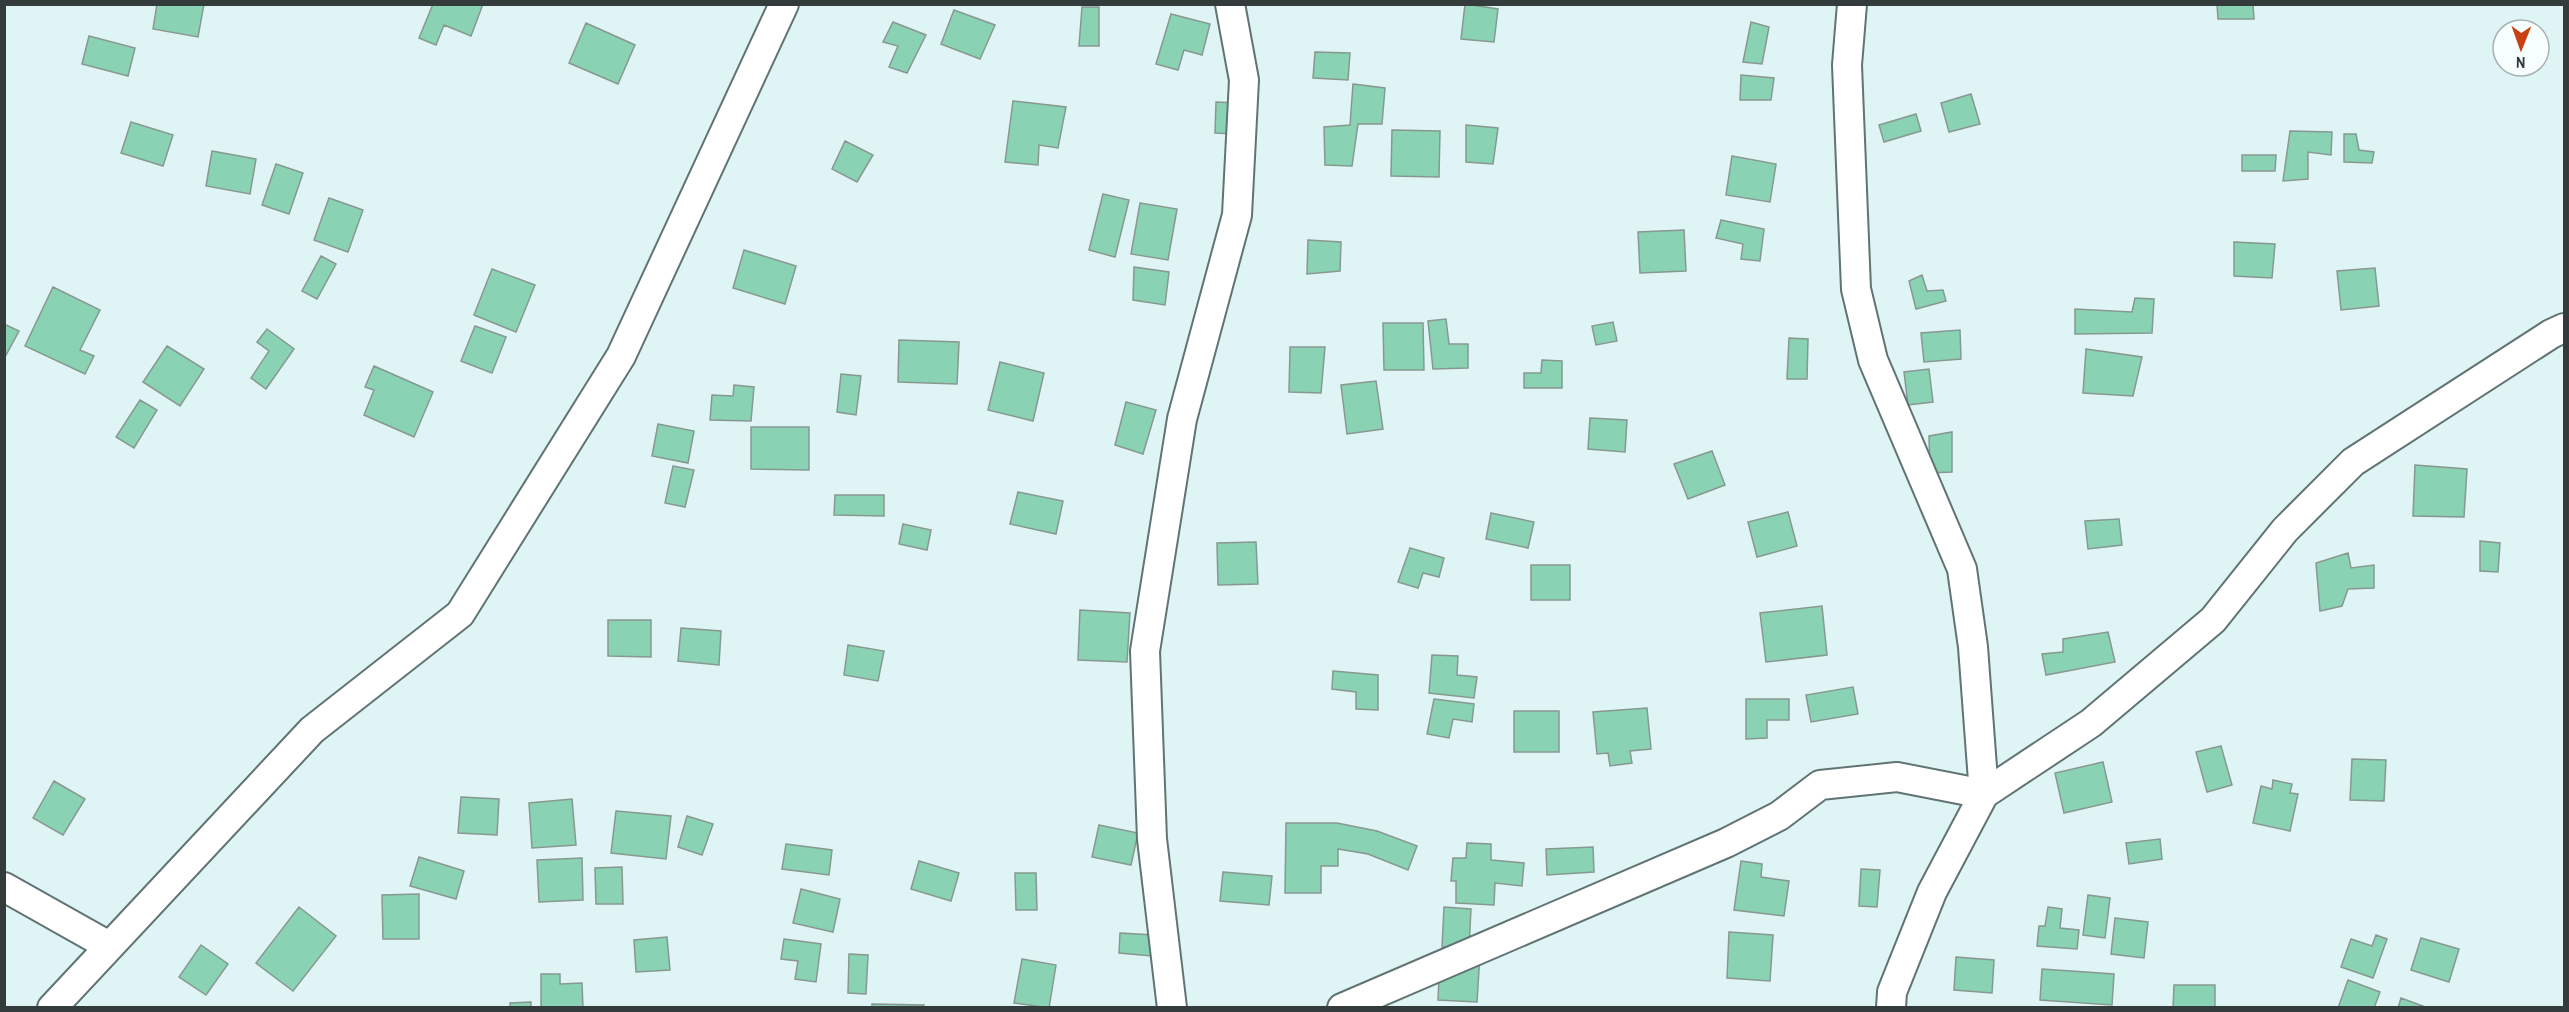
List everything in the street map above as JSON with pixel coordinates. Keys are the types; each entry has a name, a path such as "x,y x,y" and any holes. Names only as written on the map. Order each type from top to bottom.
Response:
{"street":[{"path":"52,1008 312,730 460,614 621,356 784,4"},
{"path":"1172,1008 1152,838 1145,651 1182,419 1237,215 1244,80 1230,4"},
{"path":"1852,4 1847,65 1856,289 1873,360 1962,569 1972,647 1984,794"},
{"path":"1891,1008 1892,992 1932,892 1984,794 2091,723 2213,620 2285,530 2353,462 2551,334 2565,328"},
{"path":"1342,1008 1726,843 1779,816 1820,785 1897,777 1984,794"},
{"path":"4,887 109,946"}],"building":[{"path":"157,4 204,4 198,37 153,29"},
{"path":"433,4 483,4 471,36 444,25 436,45 419,38"},
{"path":"1465,4 1498,9 1494,42 1461,39"},
{"path":"2217,4 2253,4 2254,19 2218,19"},
{"path":"1082,7 1099,7 1099,46 1079,46"},
{"path":"954,10 995,25 980,59 941,44"},
{"path":"1171,14 1210,24 1202,55 1184,50 1178,70 1156,64"},
{"path":"893,22 926,35 907,73 889,67 898,46 883,42"},
{"path":"1751,22 1769,27 1762,64 1743,62"},
{"path":"586,23 635,45 618,84 569,63"},
{"path":"89,36 135,48 128,76 82,64"},
{"path":"1315,52 1350,53 1348,80 1313,78"},
{"path":"1741,75 1774,78 1771,100 1740,100"},
{"path":"1353,84 1385,88 1382,124 1358,124 1352,166 1325,165 1324,127 1350,125"},
{"path":"1971,94 1980,124 1949,132 1941,103"},
{"path":"1013,101 1066,107 1058,148 1039,145 1038,165 1005,162"},
{"path":"1216,102 1236,103 1234,134 1215,133"},
{"path":"1916,114 1921,131 1884,142 1879,125"},
{"path":"131,122 173,135 163,166 121,153"},
{"path":"1466,125 1498,128 1493,164 1466,162"},
{"path":"1392,130 1440,131 1439,177 1391,176"},
{"path":"2290,131 2332,132 2331,155 2308,152 2308,179 2283,181"},
{"path":"2344,134 2356,134 2359,150 2374,152 2372,163 2344,162"},
{"path":"845,141 873,155 857,182 832,169"},
{"path":"212,151 256,159 250,194 206,186"},
{"path":"2242,155 2276,155 2275,171 2242,171"},
{"path":"1732,156 1776,164 1770,202 1726,195"},
{"path":"276,164 303,173 289,214 262,205"},
{"path":"1103,194 1129,200 1115,257 1089,250"},
{"path":"329,198 363,210 348,252 314,240"},
{"path":"1140,203 1177,209 1168,260 1131,254"},
{"path":"1721,220 1764,229 1760,261 1741,259 1743,244 1716,238"},
{"path":"1684,230 1686,271 1640,273 1638,232"},
{"path":"1308,240 1341,242 1340,271 1307,274"},
{"path":"2234,242 2275,244 2272,278 2234,276"},
{"path":"744,250 796,266 785,304 733,288"},
{"path":"321,256 336,264 317,299 302,291"},
{"path":"1134,267 1169,272 1165,305 1133,300"},
{"path":"2375,268 2379,306 2341,310 2337,271"},
{"path":"492,269 535,285 516,332 474,315"},
{"path":"1922,275 1927,291 1943,290 1946,301 1916,309 1909,281"},
{"path":"53,287 100,310 80,350 94,356 85,374 25,346"},
{"path":"2135,298 2154,299 2152,333 2075,334 2075,309 2132,312"},
{"path":"1446,319 1449,344 1468,344 1468,368 1433,369 1428,321"},
{"path":"1613,322 1617,341 1596,345 1592,326"},
{"path":"1383,323 1423,323 1424,370 1384,370"},
{"path":"4,324 19,331 4,359"},
{"path":"475,326 506,337 492,373 461,361"},
{"path":"267,329 294,349 266,389 251,378 269,351 257,342"},
{"path":"1960,330 1961,359 1924,362 1921,333"},
{"path":"1789,338 1808,339 1807,379 1787,379"},
{"path":"899,340 959,342 957,384 898,382"},
{"path":"167,346 204,369 180,406 143,382"},
{"path":"1290,347 1325,347 1321,393 1289,392"},
{"path":"2086,349 2142,357 2133,396 2083,393"},
{"path":"1542,360 1562,361 1562,388 1524,388 1524,373 1541,373"},
{"path":"1000,362 1044,373 1033,421 988,410"},
{"path":"374,366 433,392 414,437 364,415 374,390 365,387"},
{"path":"1929,369 1933,402 1908,405 1904,372"},
{"path":"841,374 861,376 856,415 837,412"},
{"path":"1376,381 1383,429 1347,434 1341,385"},
{"path":"734,385 754,387 751,421 710,420 712,395 733,396"},
{"path":"140,400 157,410 134,448 116,437"},
{"path":"1126,402 1156,410 1143,454 1115,445"},
{"path":"1590,418 1627,420 1625,452 1588,449"},
{"path":"658,424 694,431 688,463 652,456"},
{"path":"751,427 809,427 809,470 751,469"},
{"path":"1952,432 1952,472 1930,473 1929,436"},
{"path":"1712,451 1725,485 1688,499 1674,464"},
{"path":"2415,465 2467,469 2464,517 2413,516"},
{"path":"673,466 694,470 685,507 665,503"},
{"path":"1018,492 1063,501 1056,534 1010,524"},
{"path":"835,495 884,495 884,516 834,515"},
{"path":"1788,512 1797,546 1757,557 1748,522"},
{"path":"1491,513 1534,522 1528,548 1486,539"},
{"path":"2119,519 2122,545 2088,549 2085,521"},
{"path":"903,524 931,530 927,550 899,544"},
{"path":"2480,541 2500,543 2498,572 2480,571"},
{"path":"1256,542 1258,584 1218,585 1217,543"},
{"path":"1410,548 1444,558 1439,577 1423,573 1418,588 1398,582"},
{"path":"2348,553 2351,568 2374,565 2374,588 2348,589 2342,606 2320,611 2316,563"},
{"path":"1531,565 1570,565 1570,600 1531,600"},
{"path":"1822,606 1827,655 1766,662 1760,613"},
{"path":"1080,610 1130,613 1127,662 1078,660"},
{"path":"608,620 651,620 651,657 608,656"},
{"path":"681,628 721,631 719,665 678,661"},
{"path":"2108,632 2115,662 2046,675 2042,654 2063,652 2063,639"},
{"path":"848,645 884,651 878,681 844,675"},
{"path":"1432,655 1458,656 1457,675 1477,677 1474,698 1429,693"},
{"path":"1333,671 1378,675 1378,710 1356,709 1356,692 1332,689"},
{"path":"1853,687 1858,714 1811,722 1806,695"},
{"path":"1434,699 1474,704 1472,722 1453,719 1449,738 1427,734"},
{"path":"1746,699 1789,699 1789,720 1767,720 1767,738 1746,739"},
{"path":"1647,708 1651,749 1630,751 1632,763 1610,766 1608,753 1597,754 1593,712"},
{"path":"1514,711 1559,711 1559,752 1514,752"},
{"path":"2221,746 2232,785 2207,792 2196,752"},
{"path":"2352,759 2386,760 2384,801 2350,800"},
{"path":"2103,762 2112,802 2064,813 2055,773"},
{"path":"2273,780 2292,784 2290,793 2298,794 2290,831 2253,823 2261,786 2272,789"},
{"path":"54,781 85,799 63,835 33,818"},
{"path":"461,797 499,799 497,835 458,833"},
{"path":"572,799 576,845 532,848 529,803"},
{"path":"616,811 671,816 666,859 611,853"},
{"path":"687,816 713,824 702,855 678,847"},
{"path":"1286,823 1337,823 1377,831 1417,846 1408,870 1368,854 1338,849 1338,866 1321,866 1321,893 1285,893"},
{"path":"1099,825 1138,833 1131,865 1092,857"},
{"path":"2160,839 2162,859 2129,864 2126,843"},
{"path":"1467,843 1491,844 1491,860 1524,863 1522,886 1495,883 1494,905 1456,903 1456,881 1451,881 1453,858 1466,858"},
{"path":"786,844 832,850 829,875 782,869"},
{"path":"1593,847 1594,872 1547,875 1546,849"},
{"path":"419,857 464,871 456,899 410,886"},
{"path":"582,858 583,900 539,902 537,860"},
{"path":"919,861 959,873 951,901 911,889"},
{"path":"1741,861 1762,864 1761,877 1789,881 1784,916 1734,910"},
{"path":"622,867 623,904 596,904 595,868"},
{"path":"1861,869 1880,870 1877,907 1859,906"},
{"path":"1223,872 1272,876 1269,905 1220,901"},
{"path":"1015,873 1036,873 1037,910 1016,910"},
{"path":"801,889 840,899 833,932 793,923"},
{"path":"419,894 419,939 383,939 382,895"},
{"path":"2088,895 2110,898 2105,938 2083,935"},
{"path":"299,907 336,936 293,991 256,963"},
{"path":"1444,907 1471,909 1469,948 1442,947"},
{"path":"2048,907 2062,909 2060,928 2079,930 2077,949 2037,946 2039,926 2045,926"},
{"path":"2115,918 2148,922 2144,958 2111,954"},
{"path":"1729,932 1773,935 1770,981 1727,978"},
{"path":"1120,933 1154,935 1152,956 1119,953"},
{"path":"2376,935 2387,939 2373,978 2341,967 2351,939 2372,946"},
{"path":"667,937 670,970 636,972 634,940"},
{"path":"2421,938 2459,949 2449,982 2411,970"},
{"path":"784,939 821,944 816,982 795,979 798,961 781,959"},
{"path":"201,945 228,964 206,995 179,977"},
{"path":"1440,952 1480,954 1477,1002 1438,1000"},
{"path":"849,954 868,955 866,994 848,993"},
{"path":"1956,957 1994,960 1992,993 1954,990"},
{"path":"1022,959 1056,965 1049,1008 1014,1003"},
{"path":"2042,969 2114,974 2112,1005 2040,1000"},
{"path":"541,974 560,974 560,984 582,983 583,1008 541,1008"},
{"path":"2348,980 2380,992 2374,1008 2338,1008"},
{"path":"2174,985 2215,985 2215,1008 2173,1008"},
{"path":"2401,998 2428,1008 2398,1008"},
{"path":"531,1002 531,1008 510,1008 510,1003"},
{"path":"872,1004 924,1005 923,1008 872,1008"}]}
